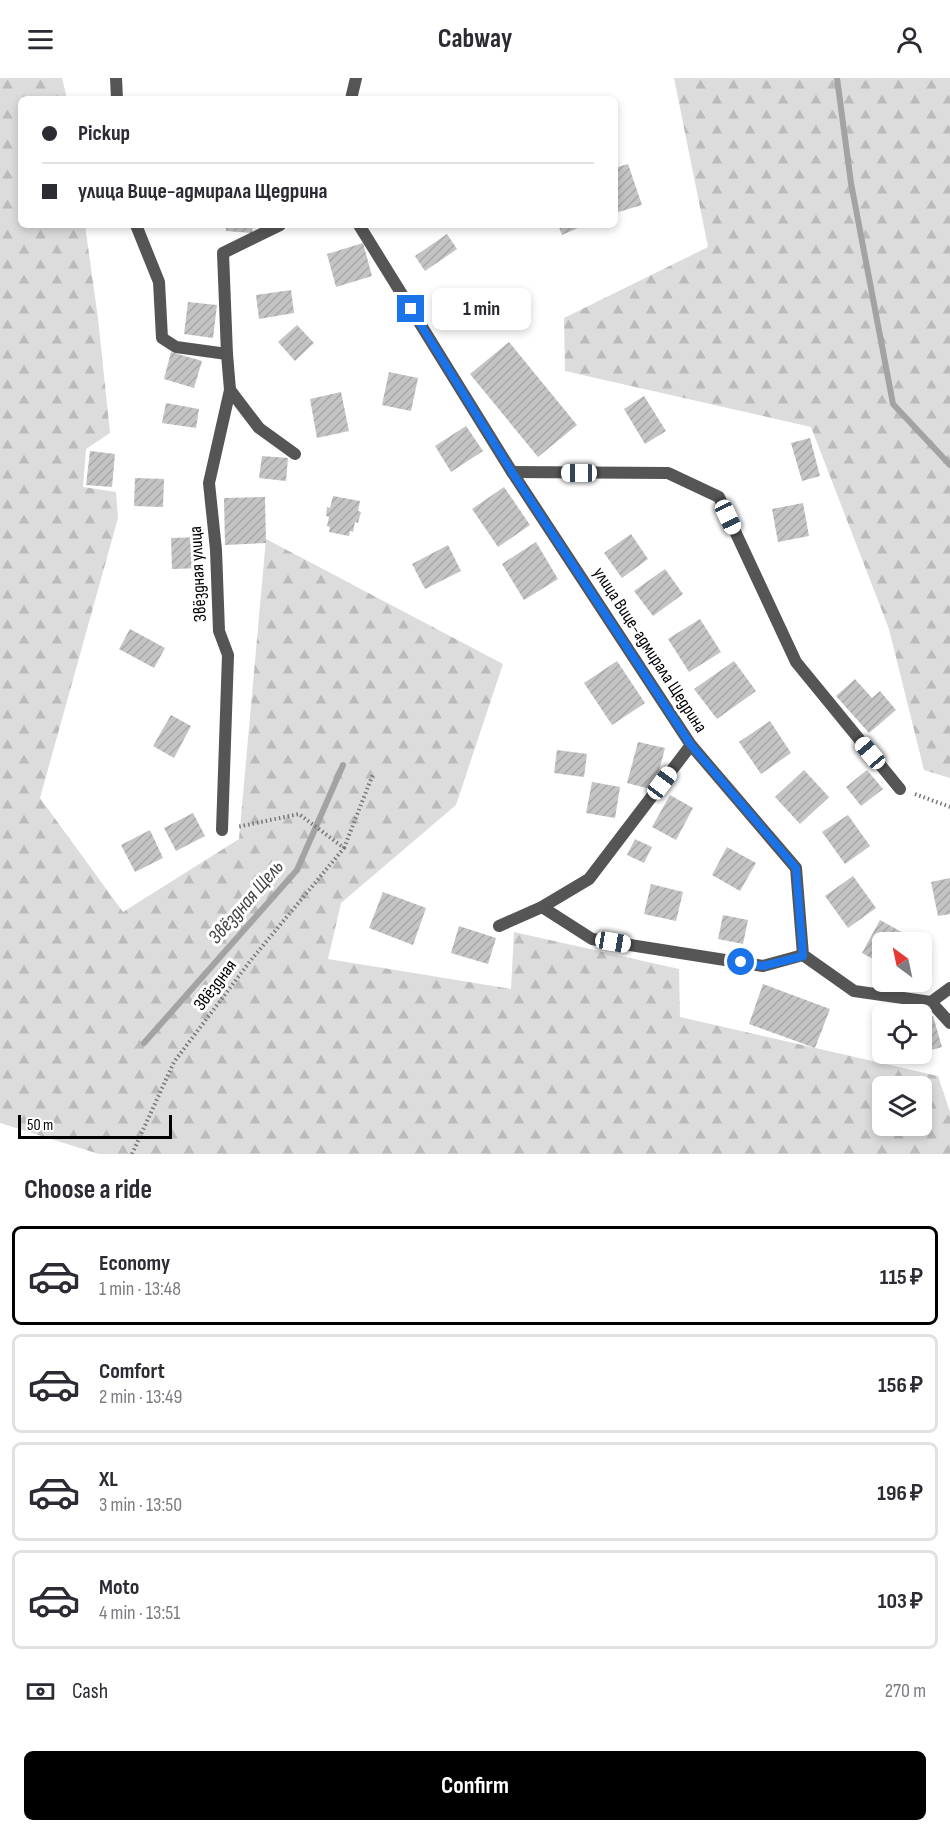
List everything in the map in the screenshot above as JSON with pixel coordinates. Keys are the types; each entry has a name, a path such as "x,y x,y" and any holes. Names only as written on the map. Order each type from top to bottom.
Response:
{"street":[{"path":"116,78 117,96"},
{"path":"352,96 356,78"},
{"path":"137,228 159,282 162,338 176,346 227,354"},
{"name":"Звёздная улица","path":"222,830 228,656 219,631 216,550 209,483 230,390 224,253 274,228"},
{"name":"улица Вице-адмирала Щедрина","path":"360,228 512,472 691,745 796,868 803,956"},
{"path":"230,390 259,428 295,454"},
{"path":"512,472 668,473 718,497 795,662 900,789"},
{"path":"499,927 542,907 589,879 691,745"},
{"path":"542,907 591,939 763,966 803,956 854,991 931,1002 950,1023"},
{"path":"931,1002 950,988"}],"path":[{"name":"Звёздная","path":"132,1154 174,1062 251,960 344,848 373,774"},
{"path":"900,789 950,807"},
{"path":"222,830 299,814 344,848"}],"green space":[{"path":"0,78 62,78 66,96 18,96 18,228 85,228 110,433 86,449 83,487 116,492 118,518 40,798 123,912 239,839 266,539 503,664 456,805 341,903 328,959 511,989 514,932 679,969 680,1017 872,1061 872,1064 886,1064 938,1076 950,1112 950,1154 99,1154 0,1123"},
{"path":"674,78 950,78 950,778 924,770 889,629 811,427 565,371 564,318 708,247"}],"building":[{"path":"628,164 642,205 618,212 618,167"},
{"path":"226,228 253,228 252,233 226,231"},
{"path":"559,228 578,228 562,235"},
{"path":"447,234 457,249 425,271 415,256"},
{"path":"363,243 372,276 336,287 327,254"},
{"path":"291,290 294,313 259,319 256,295"},
{"path":"188,302 217,305 213,338 184,334"},
{"path":"297,325 314,343 295,361 278,342"},
{"path":"509,342 577,425 538,457 470,374"},
{"path":"171,352 202,361 194,388 164,379"},
{"path":"389,372 418,378 411,411 382,405"},
{"path":"341,392 349,431 317,438 310,399"},
{"path":"644,396 666,431 645,444 624,409"},
{"path":"166,403 199,409 196,428 162,423"},
{"path":"466,426 483,451 451,472 435,446"},
{"path":"810,438 820,476 802,481 791,443"},
{"path":"90,451 115,454 112,487 86,485"},
{"path":"262,456 288,458 286,481 259,478"},
{"path":"135,478 164,479 163,507 134,506"},
{"path":"504,487 530,525 498,547 472,509"},
{"path":"333,496 360,501 358,511 361,512 358,523 355,522 353,532 350,531 349,536 329,532 327,507 330,508"},
{"path":"265,497 266,543 225,545 224,498"},
{"path":"803,503 809,536 778,542 772,509"},
{"path":"631,534 648,559 622,578 604,553"},
{"path":"201,537 202,568 172,569 171,538"},
{"path":"536,542 558,579 524,600 502,564"},
{"path":"448,545 461,571 425,589 412,564"},
{"path":"665,569 683,594 653,616 634,591"},
{"path":"700,619 721,652 689,672 668,639"},
{"path":"130,629 165,648 154,668 119,649"},
{"path":"617,661 645,703 612,725 584,683"},
{"path":"734,661 756,691 717,719 694,689"},
{"path":"855,679 872,698 880,691 896,710 869,733 836,696"},
{"path":"171,715 191,726 174,758 153,746"},
{"path":"770,721 791,753 761,774 739,742"},
{"path":"638,742 665,748 654,790 627,783"},
{"path":"557,750 587,754 584,777 554,773"},
{"path":"804,770 829,797 800,824 775,797"},
{"path":"867,770 883,789 861,806 846,787"},
{"path":"592,782 620,787 615,818 586,813"},
{"path":"670,795 693,808 676,840 652,827"},
{"path":"193,813 205,836 176,851 164,828"},
{"path":"848,815 870,846 845,864 822,832"},
{"path":"150,830 163,858 135,872 121,845"},
{"path":"635,839 652,847 644,863 627,855"},
{"path":"727,847 756,863 740,891 712,875"},
{"path":"853,876 876,908 848,928 825,896"},
{"path":"950,878 950,914 938,916 931,882"},
{"path":"651,884 683,892 676,921 644,914"},
{"path":"383,892 426,908 413,945 369,928"},
{"path":"723,915 748,920 743,944 718,939"},
{"path":"880,920 902,932 873,932"},
{"path":"459,926 496,938 488,964 451,953"},
{"path":"872,935 872,958 862,953"},
{"path":"763,984 830,1009 815,1048 749,1024"},
{"path":"932,1016 942,1047 932,1050"}],"waterway":[{"path":"837,78 851,183 893,404 950,465"},
{"name":"Звёздная Щель","path":"144,1043 297,870 343,765"}],"route":[{"path":"411,309 512,472 691,745 796,868 803,956 763,966 741,962"}]}
